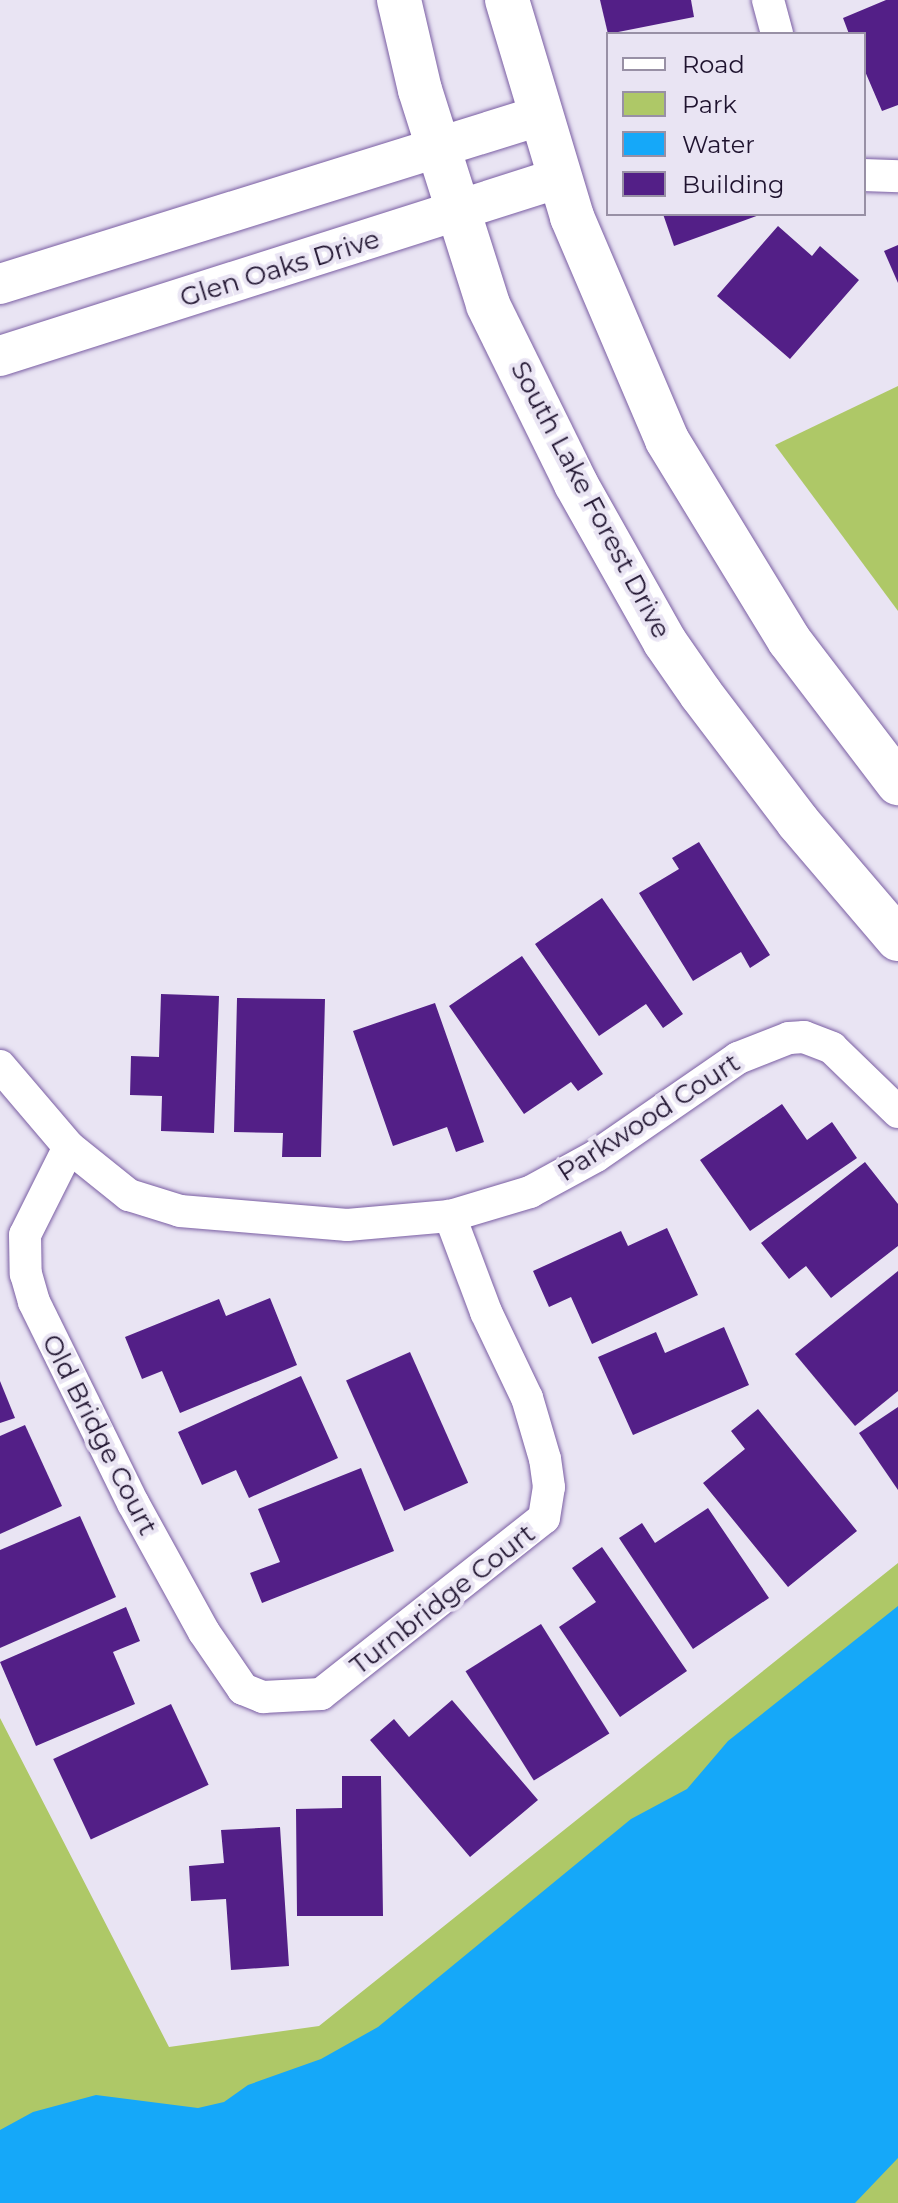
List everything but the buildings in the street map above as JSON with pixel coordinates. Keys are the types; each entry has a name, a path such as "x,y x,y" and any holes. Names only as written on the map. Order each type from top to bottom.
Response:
{"main road":[{"name":"South Lake Forest Drive","path":"399,0 437,147 488,305 576,484 665,642 798,822 898,939"},
{"path":"507,0 559,178 619,335 667,440 789,640 898,783"}],"street":[{"path":"768,0 776,32"},
{"path":"0,284 539,116"},
{"path":"866,175 898,176"},
{"name":"Glen Oaks Drive","path":"0,356 559,178"},
{"name":"Parkwood Court","path":"0,1066 69,1147 129,1195 180,1211 347,1225 450,1216 492,1206 563,1177 738,1058 789,1038 804,1037 832,1048 898,1112"},
{"name":"Old Bridge Court","path":"69,1147 25,1235 26,1274 34,1302 126,1490 204,1632 243,1689 263,1697"},
{"name":"Turnbridge Court","path":"263,1697 283,1700 329,1689 544,1518 549,1487 527,1398 486,1312 450,1216"}],"green space":[{"path":"898,386 898,611 775,445"},
{"path":"898,1563 898,2203 0,2203 0,1718 169,2047 319,2026"}],"water":[{"path":"898,1606 898,2158 855,2203 0,2203 0,2130 33,2112 96,2095 198,2108 224,2102 248,2085 321,2059 378,2027 631,1819 687,1789 728,1741"}]}
